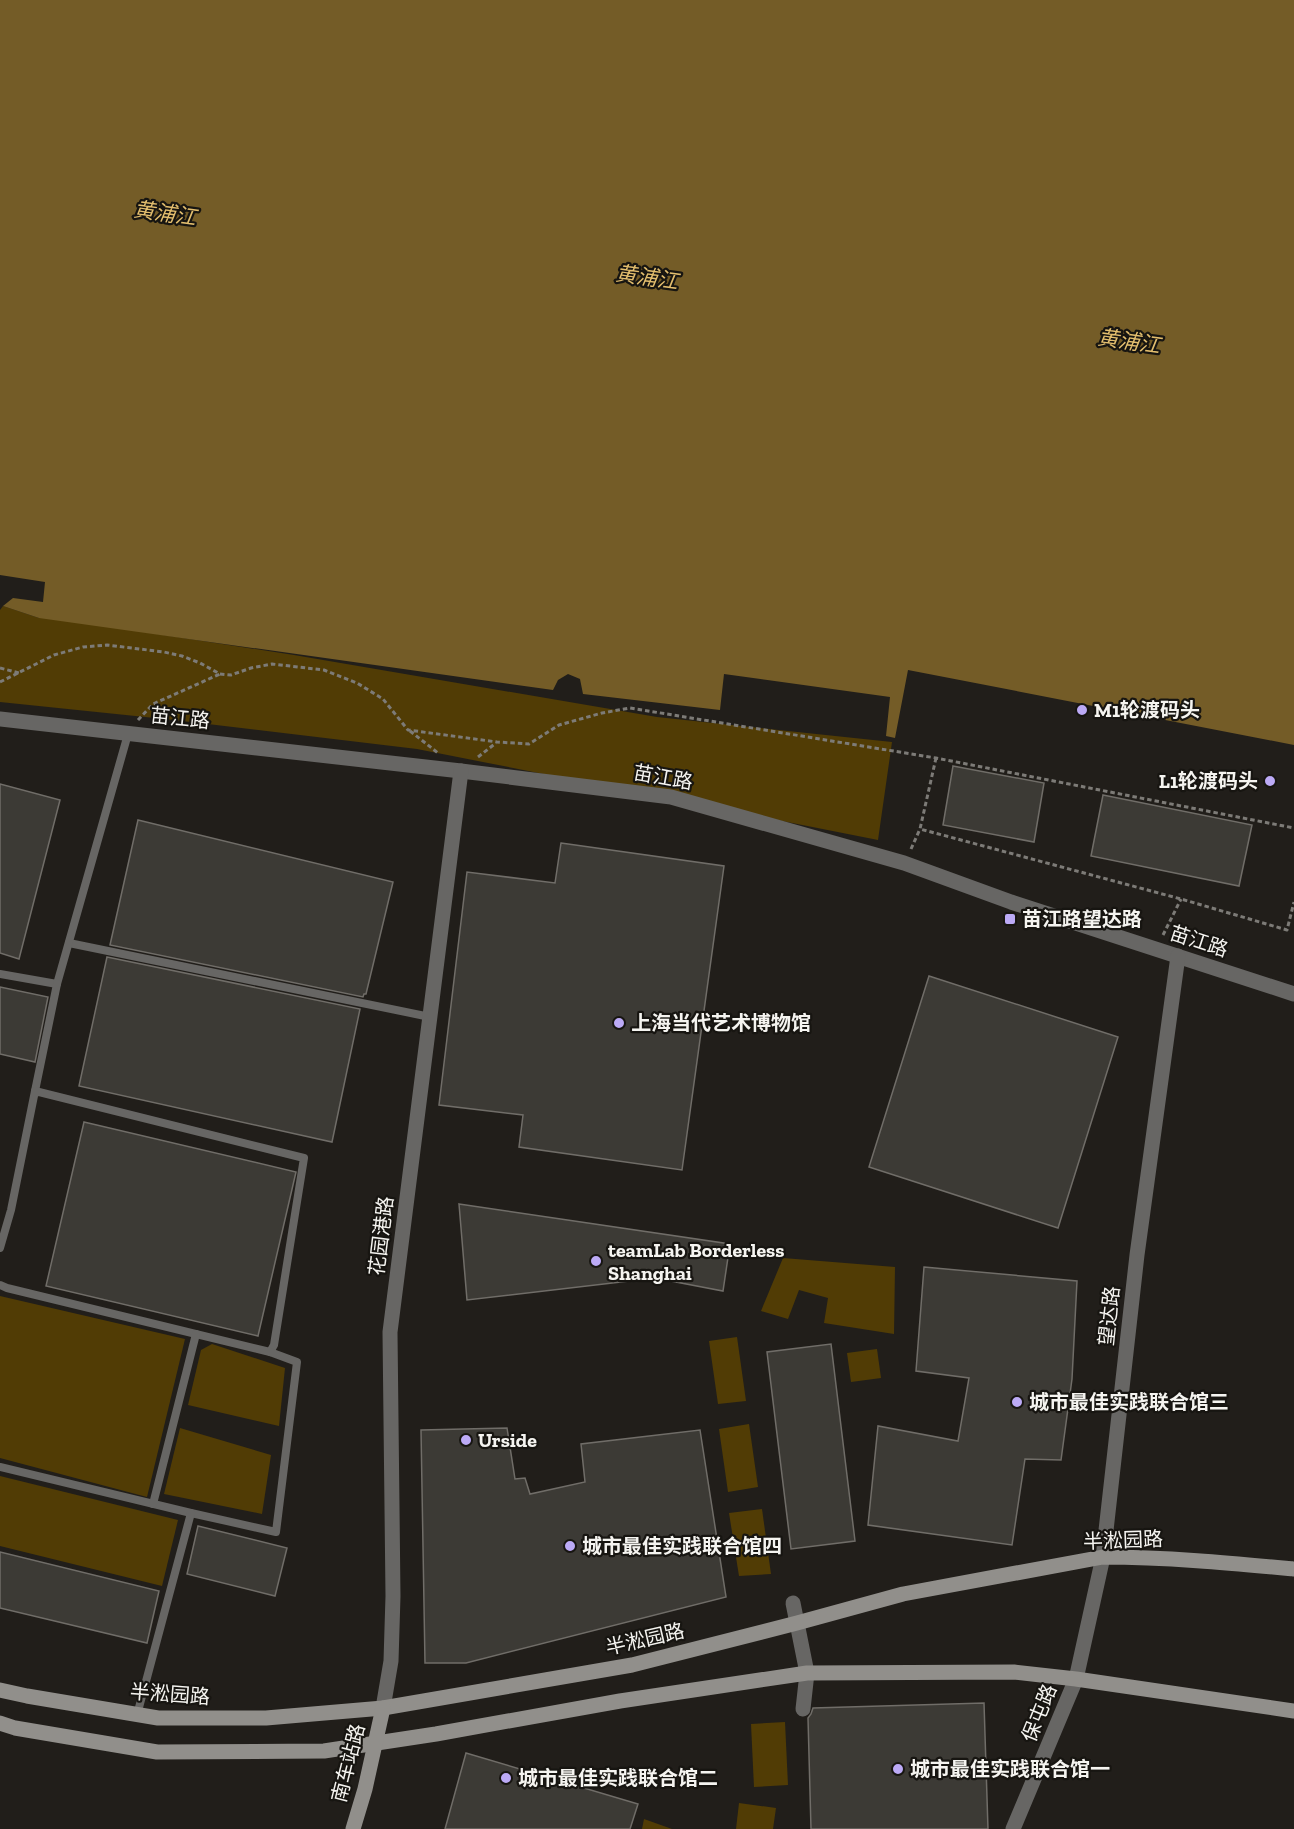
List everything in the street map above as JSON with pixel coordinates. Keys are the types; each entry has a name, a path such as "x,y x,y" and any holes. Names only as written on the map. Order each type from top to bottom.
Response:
{"main road":[{"name":"半淞园路","path":"0,1690 158,1718 266,1718 383,1708 632,1665 903,1594 1103,1557 1158,1558 1294,1569"},
{"path":"0,1723 15,1728 156,1752 324,1751 620,1701 807,1673 1014,1672 1294,1711"},
{"name":"南车站路","path":"353,1829 376,1744 383,1708"}],"street":[{"name":"苗江路","path":"0,719 671,797 904,863 1011,902 1294,994"},
{"name":"花园港路","path":"383,1708 391,1661 393,1596 390,1332 461,771"},
{"name":"望达路","path":"1076,1679 1103,1557 1137,1255 1178,956"},
{"path":"793,1603 807,1673 803,1709"},
{"name":"保屯路","path":"1013,1829 1076,1679"}],"lane":[{"path":"0,1248 57,984 128,734"},
{"path":"69,943 430,1017"},
{"path":"0,974 57,984"},
{"path":"34,1091 304,1158 274,1345 270,1352"},
{"path":"0,1285 270,1352 297,1362 276,1532 0,1467"},
{"path":"153,1504 196,1334"},
{"path":"137,1715 190,1513"}],"path":[{"path":"0,682 70,649 107,645 182,656 220,674 231,675 272,664 324,670 357,683 383,699 408,730 461,771 497,742"},
{"path":"0,668 20,673"},
{"path":"128,734 137,720 153,705 220,674"},
{"path":"408,730 529,744 559,725 630,708 936,758 1294,828"},
{"path":"904,863 920,829 936,758"},
{"path":"920,829 1181,899 1294,932"},
{"path":"1157,949 1181,899"},
{"path":"1287,930 1294,902"}],"shaded area":[{"path":"3,606 39,618 47,617 294,655 657,717 892,742 878,840 417,749 0,702 0,610"},
{"path":"783,1258 895,1267 894,1334 824,1323 828,1298 799,1290 788,1319 761,1311"},
{"path":"0,1296 185,1339 147,1497 0,1458"},
{"path":"737,1337 746,1401 718,1404 709,1341"},
{"path":"212,1344 285,1368 279,1426 188,1405 201,1350"},
{"path":"877,1349 881,1378 851,1382 847,1353"},
{"path":"749,1424 758,1487 728,1492 719,1429"},
{"path":"180,1428 271,1455 262,1514 164,1494"},
{"path":"0,1476 178,1520 162,1586 0,1546"},
{"path":"762,1509 771,1574 739,1576 729,1513"},
{"path":"785,1722 788,1785 754,1787 751,1724"},
{"path":"739,1803 776,1808 773,1829 736,1829"},
{"path":"644,1819 672,1829 642,1829"}],"water":[{"name":"黄浦江","path":"0,0 1294,0 1294,745 908,670 895,738 886,736 890,697 724,674 720,710 583,694 580,679 568,674 558,680 553,690 39,618 3,606 13,598 43,602 45,582 0,575"}],"building":[{"path":"953,766 1044,783 1034,842 943,825"},
{"path":"0,784 60,800 19,959 0,953"},
{"path":"1103,795 1252,825 1239,886 1091,856"},
{"path":"138,820 393,882 366,994 363,997 110,945"},
{"name":"上海当代艺术博物馆","path":"561,843 724,866 682,1170 519,1147 523,1115 439,1105 467,872 555,883"},
{"path":"107,957 360,1009 332,1142 79,1086"},
{"path":"929,976 1118,1037 1058,1228 869,1167"},
{"path":"0,987 48,997 35,1062 0,1054"},
{"path":"84,1122 296,1172 258,1336 46,1286"},
{"name":"teamLab Borderless Shanghai","path":"459,1204 730,1244 723,1291 655,1278 467,1300"},
{"name":"城市最佳实践联合馆三","path":"924,1267 1077,1281 1072,1379 1061,1460 1025,1459 1012,1545 868,1525 878,1426 958,1441 969,1378 916,1371"},
{"path":"831,1344 855,1541 791,1549 767,1352"},
{"name":"城市最佳实践联合馆四","path":"507,1428 515,1479 525,1478 530,1494 585,1482 581,1444 700,1430 726,1597 466,1663 425,1663 421,1430"},
{"path":"198,1526 287,1548 275,1596 187,1574"},
{"path":"0,1552 159,1591 147,1643 0,1608"},
{"name":"城市最佳实践联合馆一","path":"984,1703 988,1829 811,1829 808,1718 813,1708"},
{"name":"城市最佳实践联合馆二","path":"466,1753 638,1804 630,1829 445,1829"}],"place":[{"name":"M1轮渡码头","path":"1082,710"},
{"name":"L1轮渡码头","path":"1270,781"},
{"name":"苗江路望达路","path":"1010,919"},
{"name":"上海当代艺术博物馆","path":"619,1023"},
{"name":"teamLab Borderless Shanghai","path":"596,1261"},
{"name":"城市最佳实践联合馆三","path":"1017,1402"},
{"name":"Urside","path":"466,1440"},
{"name":"城市最佳实践联合馆四","path":"570,1546"},
{"name":"城市最佳实践联合馆一","path":"898,1769"},
{"name":"城市最佳实践联合馆二","path":"506,1778"}]}
